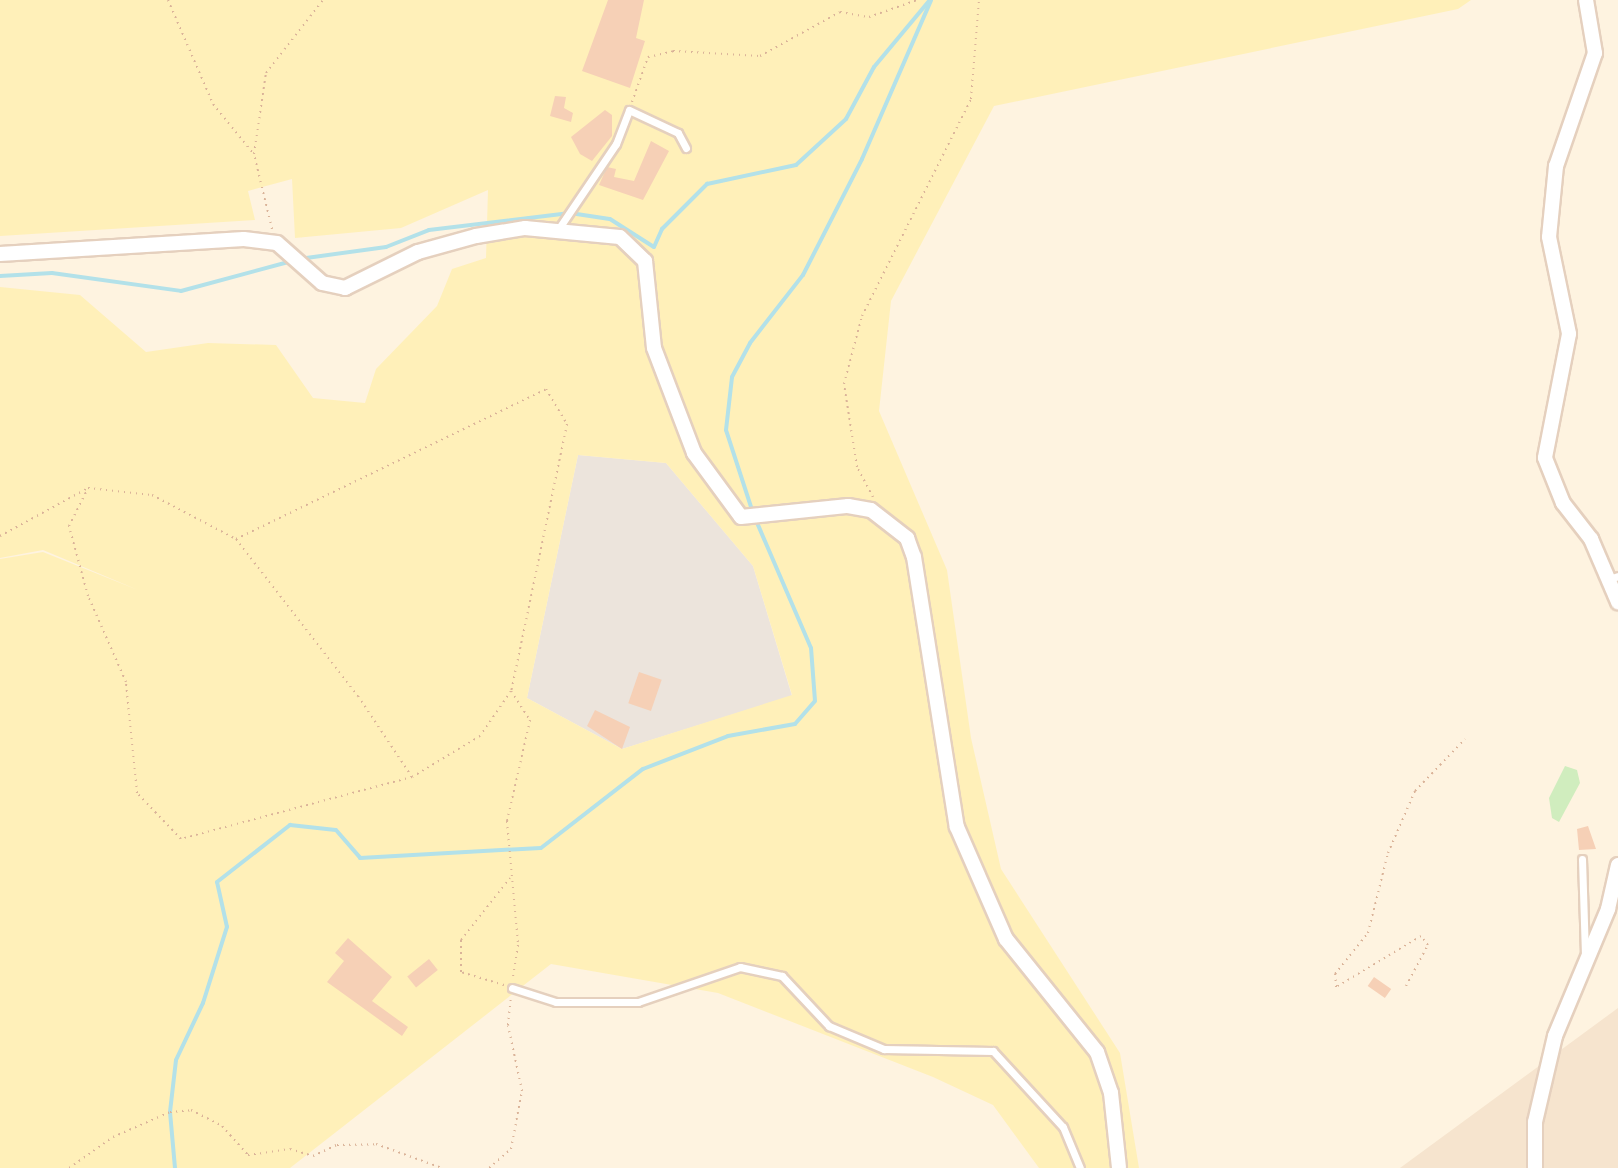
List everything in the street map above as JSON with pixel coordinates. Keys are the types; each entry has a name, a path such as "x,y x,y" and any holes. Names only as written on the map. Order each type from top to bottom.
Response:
{"street":[{"path":"1586,0 1595,53 1556,166 1549,237 1569,334 1545,458 1563,503 1591,539 1614,578 1618,602"},
{"path":"0,254 244,239 277,243 322,283 345,288 418,252 476,236 525,228 555,233 620,237 645,261 646,310 668,390 694,453 741,517 772,511 848,506 871,510 907,538 914,557 957,827 1006,939 1097,1052 1111,1093 1119,1168"},
{"path":"1535,1168 1535,1122 1555,1036 1584,971 1618,865"}],"lane":[{"path":"555,233 616,144 629,110 678,133 686,148"},
{"path":"1582,858 1584,971"},
{"path":"512,988 556,1002 638,1002 740,967 782,976 830,1026 884,1049 993,1051 1063,1127 1080,1168"}],"path":[{"path":"168,0 213,104 254,154"},
{"path":"277,243 264,208 254,154 266,73 324,0"},
{"path":"629,110 648,57 673,51 760,56 840,12 869,17 917,0"},
{"path":"876,503 856,466 844,384 862,316 971,99 979,0"},
{"path":"88,488 69,526 88,596 126,682 137,793 181,839 412,777 480,736 511,691 567,424 546,389 236,539"},
{"path":"0,536 88,488 152,495 236,539 358,696 412,777"},
{"path":"489,1168 511,1149 522,1091 508,1025 518,945 510,878 507,821 530,720 511,691"},
{"path":"1406,986 1428,945 1421,936 1336,987 1335,974 1368,933 1388,853 1415,791 1465,739"},
{"path":"510,878 461,940 461,972 512,988"},
{"path":"69,1168 113,1137 170,1112 191,1110 222,1126 248,1155 290,1149 313,1156 337,1145 376,1144 442,1168"}],"shaded area":[{"path":"578,455 666,463 753,566 792,696 622,749 527,698"},
{"path":"1618,1008 1618,1168 1400,1168"}],"green space":[{"path":"1565,766 1577,770 1580,783 1559,822 1552,818 1549,798"}],"sand":[{"path":"0,0 1471,0 1458,9 994,106 891,301 879,411 947,570 971,738 1001,869 1120,1053 1139,1168 1039,1168 993,1105 933,1077 718,993 551,964 290,1168 0,1168 0,559 43,552 138,590 43,550 0,558 0,287 80,295 146,352 208,343 276,345 313,398 365,403 376,369 437,306 452,269 486,258 488,190 401,228 295,238 292,179 248,191 255,220 0,236","holes":["578,455 666,463 753,566 792,695 622,749 527,698"]}],"building":[{"path":"608,0 644,0 636,38 645,41 630,88 582,71"},
{"path":"555,96 566,97 564,108 573,113 571,122 550,116"},
{"path":"605,110 612,115 612,136 592,161 580,154 571,137"},
{"path":"651,141 669,151 643,200 599,185 607,167 616,169 614,177 634,181"},
{"path":"639,672 662,680 651,711 628,703"},
{"path":"595,710 630,727 622,749 587,726"},
{"path":"1588,826 1596,849 1579,850 1577,829"},
{"path":"348,938 392,977 372,1001 408,1027 402,1036 327,982 344,961 335,953"},
{"path":"429,959 438,970 416,988 407,977"},
{"path":"1374,977 1391,989 1385,998 1368,986"}],"waterway":[{"path":"753,513 726,430 732,377 750,343 803,275 862,159 931,0"},
{"path":"299,259 386,247 429,230 570,213 610,219 654,247 662,229 707,184 796,165 846,119 874,67 929,1"},
{"path":"0,276 52,273 181,291 292,261"},
{"path":"175,1168 170,1112 176,1060 203,1003 227,927 217,882 290,825 336,830 360,858 541,848 643,769 728,736 795,724 815,701 811,648 756,520"}]}
